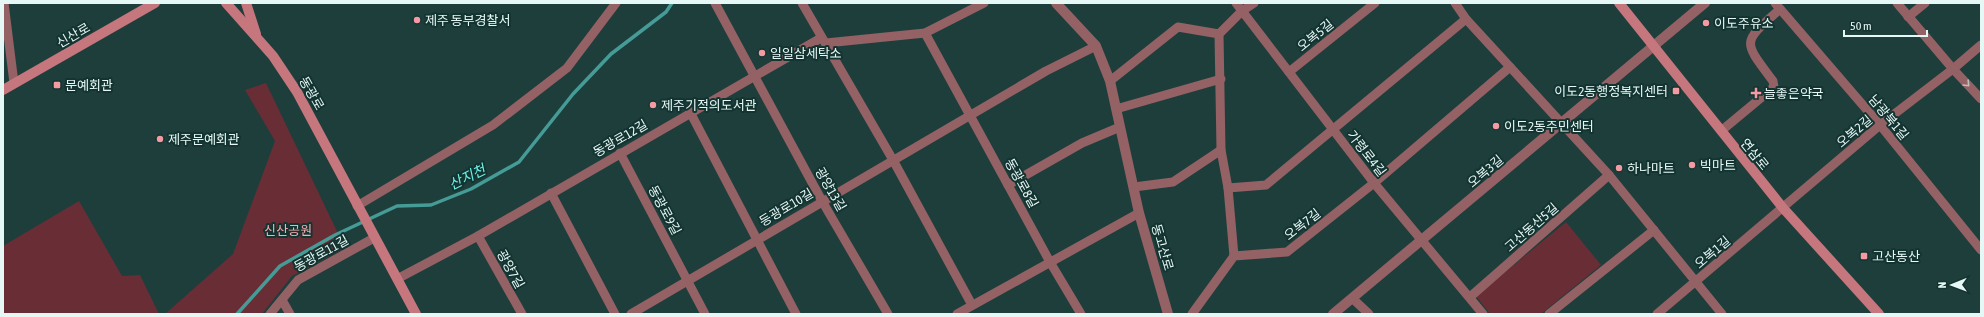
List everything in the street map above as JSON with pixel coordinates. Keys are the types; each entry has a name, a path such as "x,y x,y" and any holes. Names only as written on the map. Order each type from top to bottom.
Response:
{"main road":[{"name":"신산로","path":"3,90 155,3"},
{"name":"동광로","path":"226,3 273,56 297,92 374,238"},
{"path":"246,3 257,38"},
{"name":"연삼로","path":"1619,3 1783,208 1879,314"},
{"path":"374,238 416,314"}],"street":[{"path":"4,3 14,83"},
{"path":"357,207 493,126 567,68 616,3"},
{"name":"광양13길","path":"715,3 753,76 822,201 888,314"},
{"path":"802,3 893,160 972,305"},
{"name":"동광로12길","path":"396,279 478,236 753,76 824,41 925,33 984,3"},
{"name":"동고산로","path":"1056,3 1096,46 1110,81 1139,213 1168,314"},
{"name":"가령로4길","path":"1236,3 1374,183 1421,242 1470,297 1483,314"},
{"path":"1192,314 1234,256 1228,188 1221,150 1221,79 1219,34 1242,10 1254,3"},
{"name":"오복5길","path":"1289,72 1375,3"},
{"path":"1455,3 1466,19 1609,175 1722,314"},
{"name":"오복3길","path":"1333,314 1421,242 1705,3"},
{"path":"1897,3 1952,69 1981,98"},
{"path":"1908,17 1925,3"},
{"path":"1721,131 1774,87 1773,81 1752,54 1750,38 1778,6"},
{"name":"남광북1길","path":"1778,6 1880,125 1981,250"},
{"path":"1228,188 1266,185 1466,19"},
{"path":"1110,81 1178,27 1219,34"},
{"path":"925,33 971,116"},
{"name":"오복2길","path":"1783,208 1880,125 1981,45"},
{"name":"동광로10길","path":"631,314 1046,71 1096,46"},
{"path":"1374,183 1510,68"},
{"path":"1116,109 1221,79"},
{"name":"동광로10길","path":"690,112 756,240"},
{"name":"동광로8길","path":"971,116 1050,262 1081,314"},
{"path":"1008,185 1082,142 1120,127"},
{"path":"1134,187 1173,182 1221,150"},
{"name":"동광로9길","path":"620,153 705,314"},
{"name":"고산동산5길","path":"1470,297 1609,175"},
{"name":"오복7길","path":"1234,256 1287,252 1374,183"},
{"path":"551,193 615,314"},
{"name":"오복1길","path":"1657,314 1783,208"},
{"path":"957,314 1139,213"},
{"path":"1549,314 1654,230"},
{"name":"광양7길","path":"478,236 522,314"},
{"name":"동광로11길","path":"270,314 298,280 374,238"},
{"path":"756,240 796,314"},
{"path":"1352,298 1369,314"},
{"path":"282,300 290,314"}],"green space":[{"name":"신산공원","path":"266,83 345,248 292,276 262,314 165,314 233,254 275,141 245,90"},
{"path":"79,201 122,276 140,275 159,314 3,314 3,246"},
{"path":"1566,222 1601,265 1541,314 1490,314 1476,296"}],"waterway":[{"name":"산지천","path":"237,314 280,266 335,235 397,206 431,205 471,189 519,162 573,94 611,54 666,12 672,3"}],"place":[{"name":"제주 동부경찰서","path":"417,20"},
{"name":"이도주유소","path":"1706,23"},
{"name":"일일삼세탁소","path":"762,53"},
{"name":"문예회관","path":"57,85"},
{"name":"이도2동행정복지센터","path":"1676,91"},
{"name":"늘좋은약국","path":"1756,93"},
{"name":"제주기적의도서관","path":"653,105"},
{"name":"이도2동주민센터","path":"1496,126"},
{"name":"제주문예회관","path":"160,139"},
{"name":"빅마트","path":"1692,165"},
{"name":"하나마트","path":"1619,168"},
{"name":"고산동산","path":"1864,256"}]}
